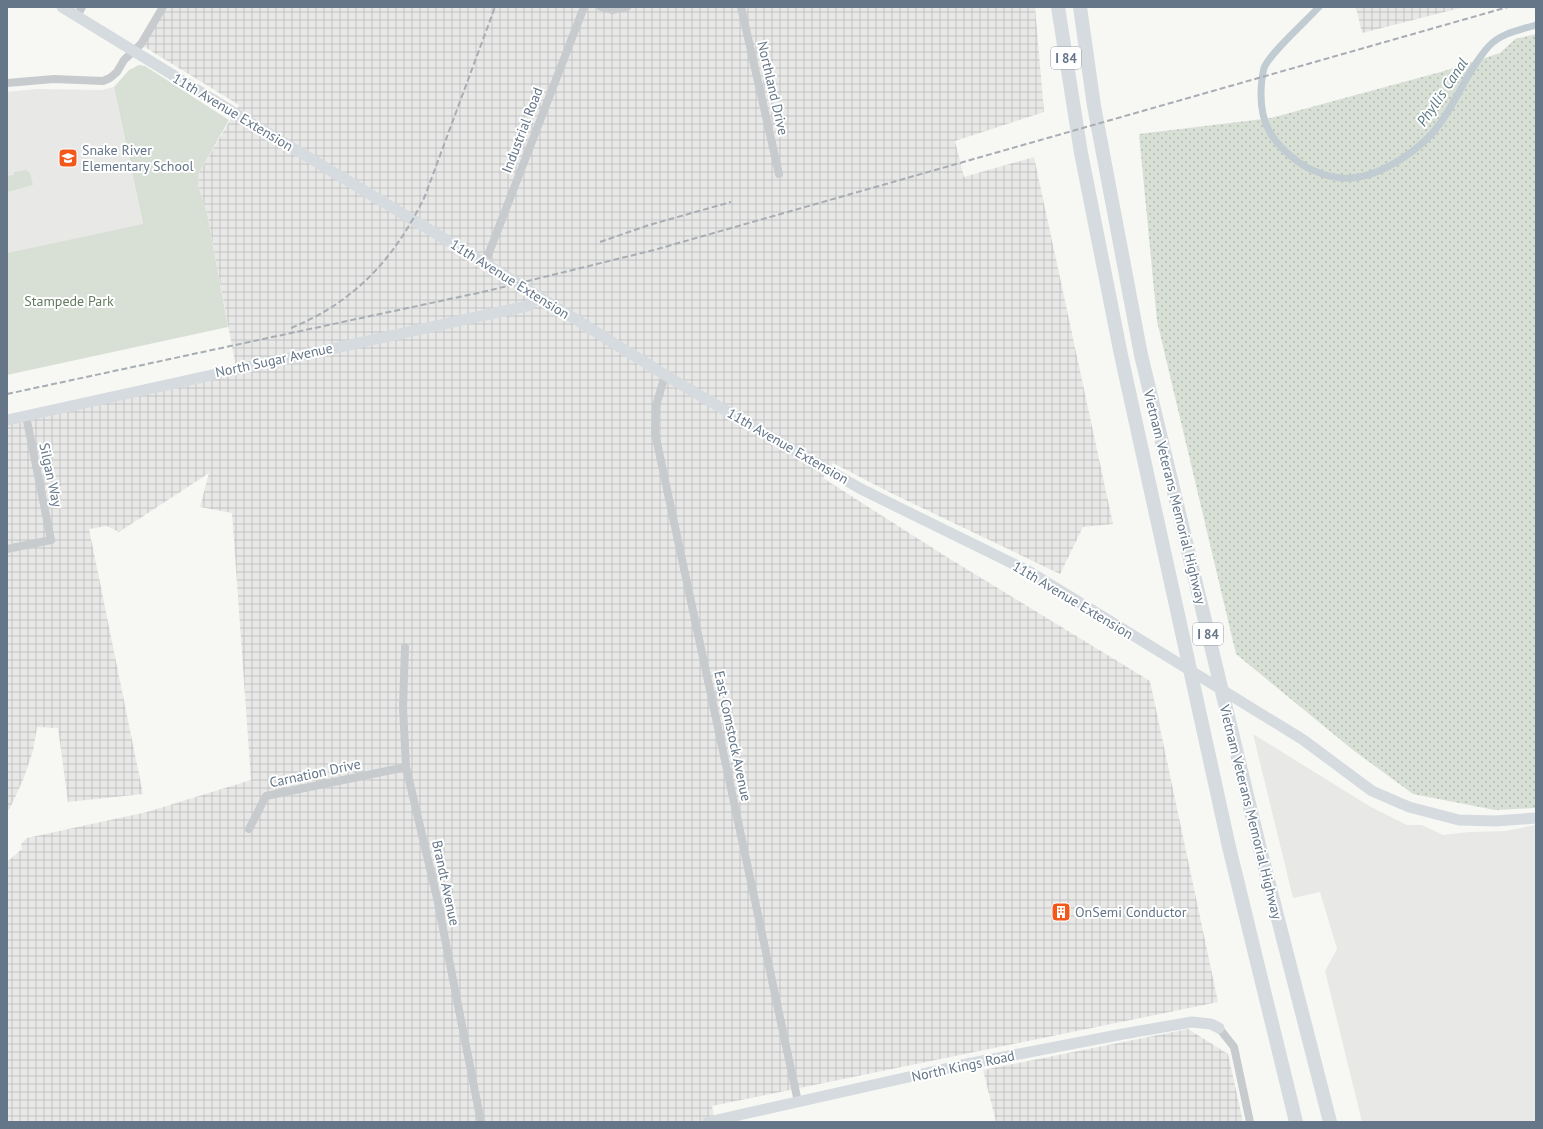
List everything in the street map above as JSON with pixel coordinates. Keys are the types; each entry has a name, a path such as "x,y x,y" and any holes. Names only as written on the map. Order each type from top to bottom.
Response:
{"highway":[{"name":"Vietnam Veterans Memorial Highway","path":"1058,7 1073,109 1121,355 1229,847 1296,1122"},
{"name":"Vietnam Veterans Memorial Highway","path":"1080,7 1094,106 1143,363 1259,845 1330,1122"}],"street":[{"name":"11th Avenue Extension","path":"62,7 80,12 133,51 485,263 666,375 856,486 1030,572 1302,739 1372,791 1396,803 1431,814 1459,820 1495,821 1536,818"},
{"path":"7,83 54,79 103,81 110,78 141,44 163,7"},
{"name":"Industrial Road","path":"485,263 584,7"},
{"path":"601,7 612,10 627,7"},
{"name":"Northland Drive","path":"741,7 779,174"},
{"name":"North Sugar Avenue","path":"7,420 527,306 540,297"},
{"name":"East Comstock Avenue","path":"666,375 656,406 654,433 798,1102"},
{"name":"Silgan Way","path":"7,549 51,540 26,416"},
{"name":"Brandt Avenue","path":"406,647 403,707 406,767 437,898 481,1122"},
{"name":"Carnation Drive","path":"249,829 266,796 406,767"},
{"name":"North Kings Road","path":"708,1122 962,1065 1123,1034 1192,1022 1211,1024 1219,1028"},
{"path":"1219,1028 1234,1047 1250,1122"}],"shaded area":[{"path":"167,7 1035,7 1044,112 955,141 964,177 1034,157 1113,524 1083,527 1060,574 891,493 833,463 823,478 942,554 1150,681 1218,1002 712,1106 715,1122 7,1122 7,862 22,849 21,844 27,838 147,812 251,780 232,513 200,507 209,473 119,532 107,526 89,529 143,794 68,802 58,728 37,727 33,751 23,780 9,810 7,810 7,425 237,373 207,213 198,185 199,173 239,105 143,46"},
{"path":"1356,7 1464,7 1362,33"},
{"name":"Snake River Elementary School","path":"114,87 143,225 7,253 7,92 37,89 102,90"},
{"path":"1253,734 1371,807 1407,825 1422,825 1443,835 1469,832 1505,831 1536,825 1536,1122 1362,1122 1325,971 1337,949 1320,892 1293,898"},
{"path":"1188,1029 1228,1054 1243,1122 996,1122 983,1070"}],"green space":[{"path":"1536,34 1536,808 1495,810 1413,794 1353,750 1236,654 1157,321 1139,134 1271,118 1444,71 1500,53 1515,39"},
{"name":"Stampede Park","path":"139,65 145,66 229,120 199,173 198,185 207,213 228,327 7,375 7,253 143,224 114,87 129,70"},
{"path":"26,170 30,173 33,185 7,192 7,176 14,175 14,172"}],"waterway":[{"name":"Phyllis Canal","path":"1319,7 1280,46 1267,62 1262,78 1262,106 1266,124 1275,140 1281,147 1302,165 1337,178 1351,178 1376,172 1413,151 1434,132 1453,103 1475,64 1489,46 1505,35 1536,25"}],"railway":[{"path":"291,328 335,305 354,291 371,276 400,239 425,196 495,7"},
{"path":"7,394 487,291 654,250 1508,7"},
{"path":"600,242 649,225 731,202"}],"place":[{"name":"Snake River Elementary School","path":"68,158"},
{"name":"OnSemi Conductor","path":"1061,912"}]}
